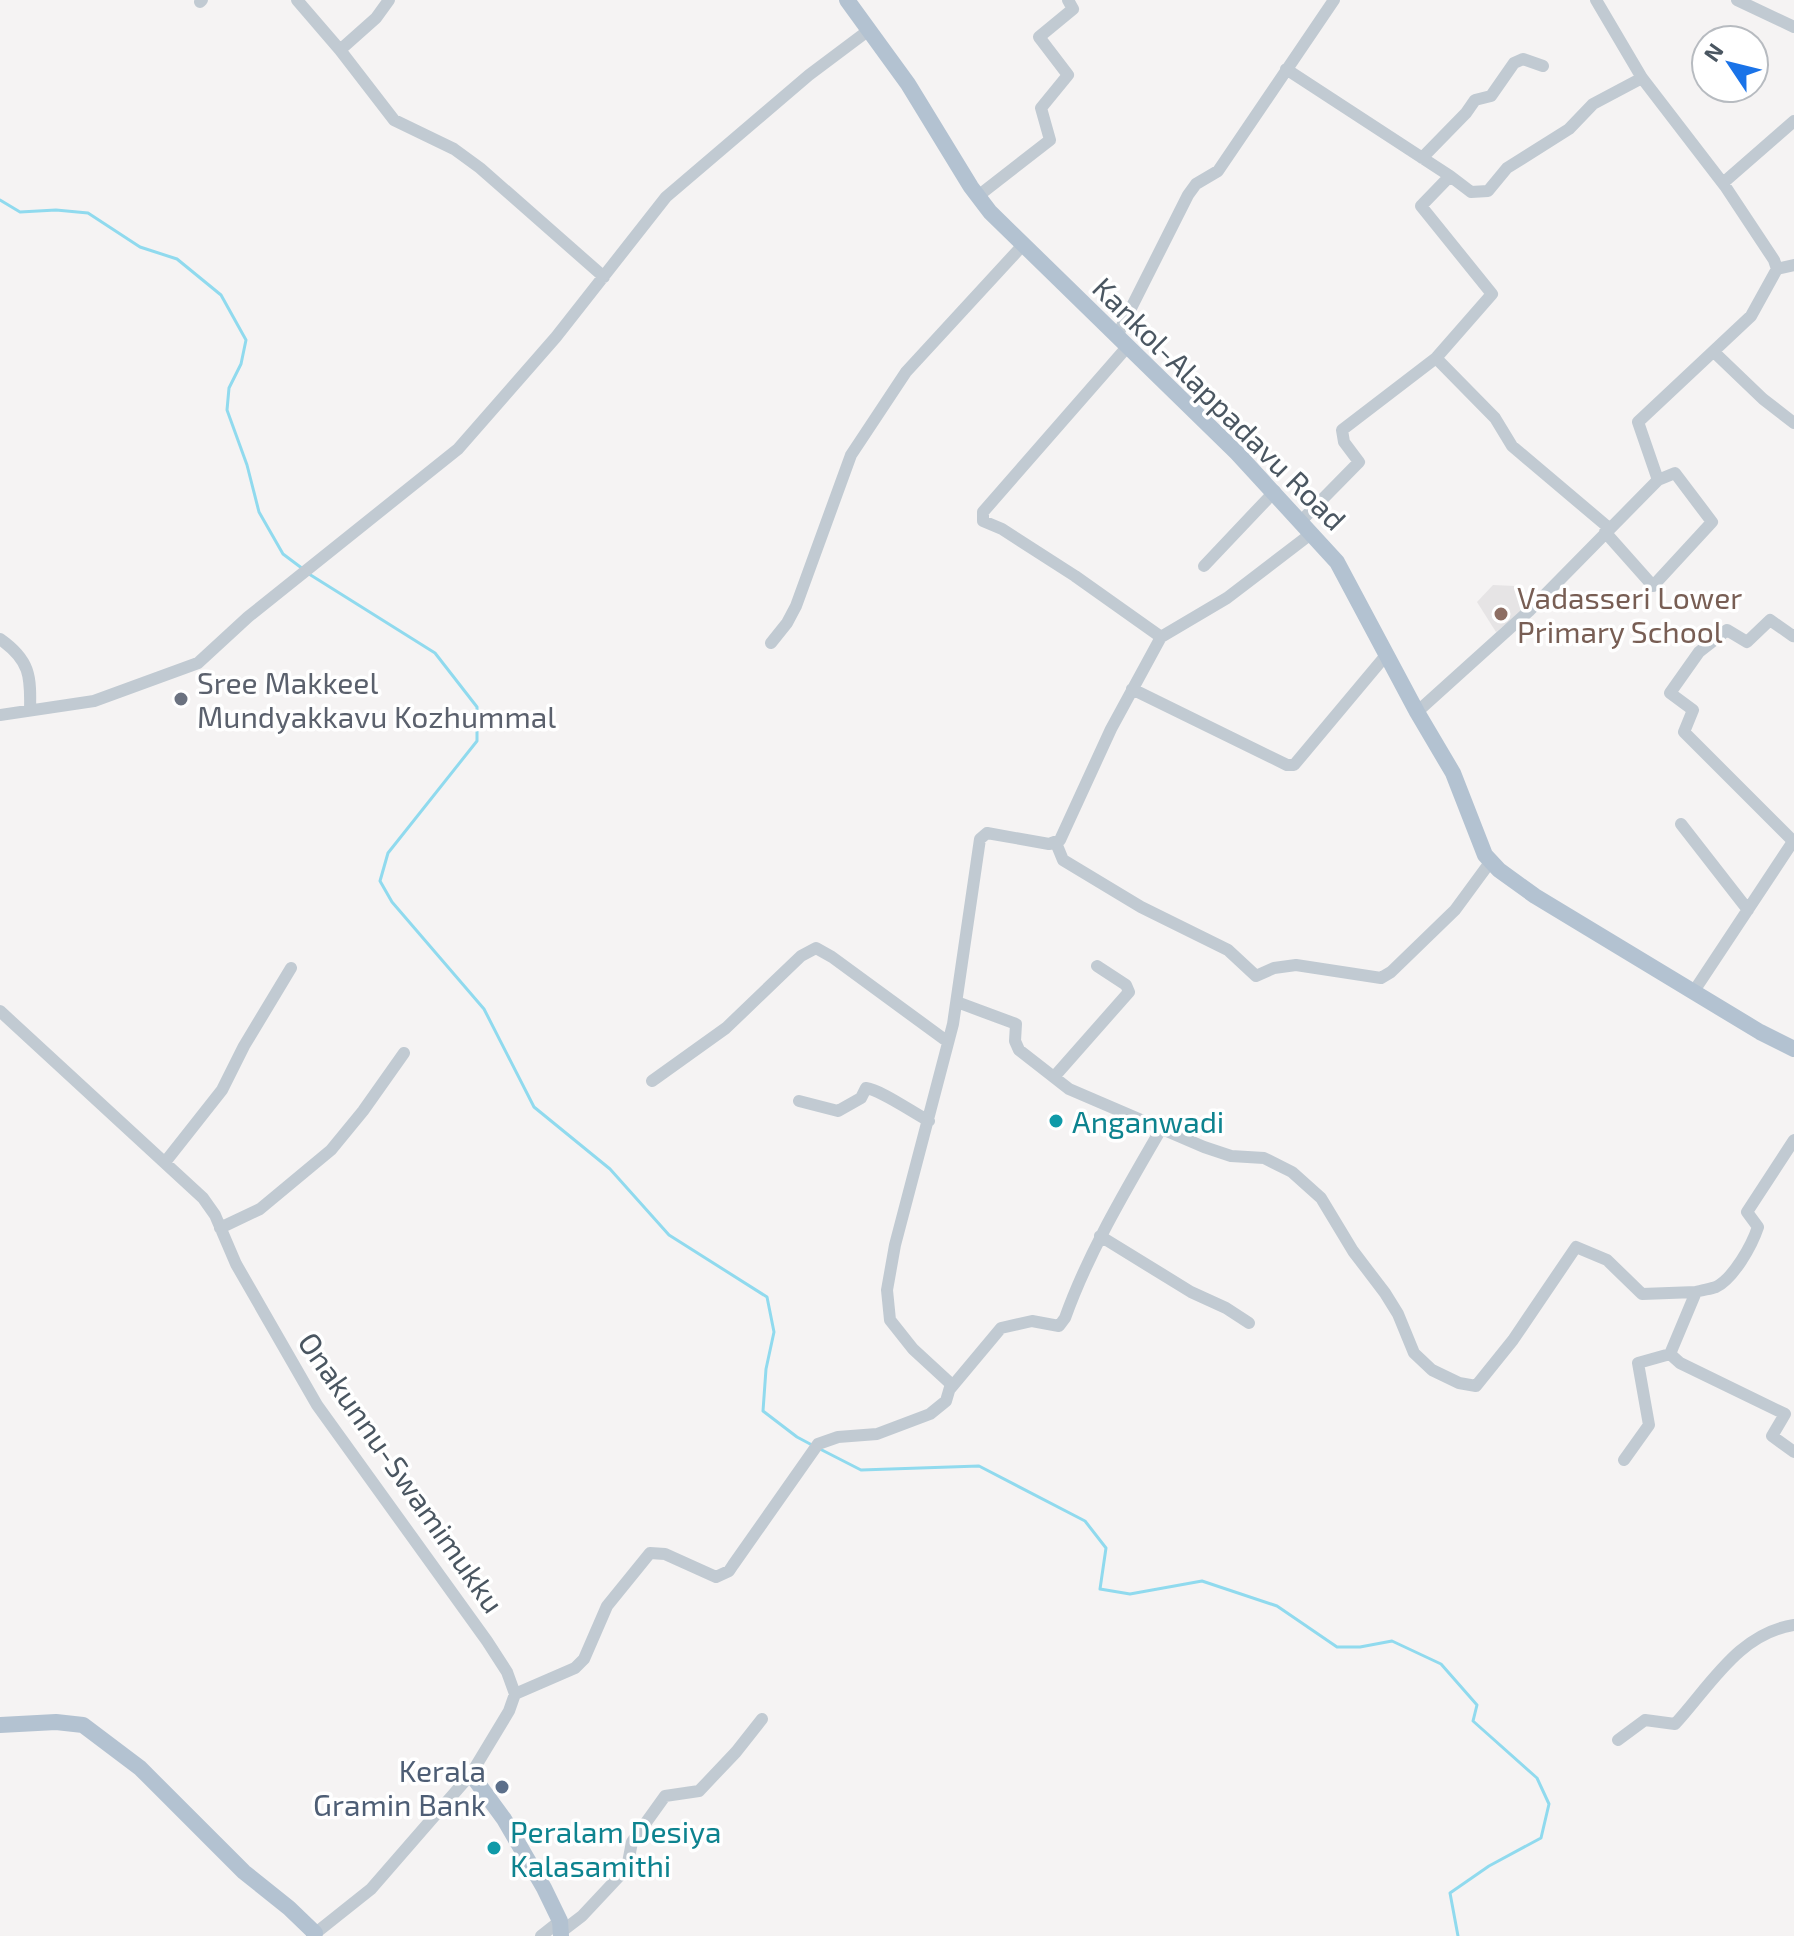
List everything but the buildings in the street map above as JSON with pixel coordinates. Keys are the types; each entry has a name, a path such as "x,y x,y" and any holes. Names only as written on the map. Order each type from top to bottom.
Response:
{"main road":[{"name":"Kankol-Alappadavu Road","path":"847,0 908,84 978,196 1022,246 1275,491 1337,562 1453,773 1485,855 1499,870 1535,896 1760,1032 1794,1049"},
{"path":"0,1725 56,1722 83,1725 140,1768 244,1872 289,1908 313,1935"},
{"path":"471,1774 504,1819 560,1930"}],"street":[{"path":"297,0 394,120 454,149 480,168 604,277"},
{"path":"340,50 376,18 389,0"},
{"path":"978,196 1050,140 1041,108 1068,75 1039,37 1073,9 1068,0"},
{"path":"1161,637 1075,576 1002,529 983,521 983,512 1123,341 1188,195 1196,184 1218,171 1334,0"},
{"path":"1596,0 1642,78 1723,183 1777,269 1751,316 1638,422 1658,480"},
{"path":"1737,0 1794,27"},
{"path":"0,715 94,701 198,663 248,617 458,449 556,337 666,197 809,75 869,30"},
{"path":"1422,158 1475,100 1491,96 1514,63 1523,59 1543,66"},
{"path":"1286,69 1471,192 1488,191 1507,168 1569,129 1593,104 1642,78"},
{"path":"1723,183 1794,121"},
{"path":"313,1935 371,1889 471,1774 509,1711 515,1694 575,1668 584,1659 607,1606 650,1553 665,1554 716,1577 729,1571 816,1448 838,1437 877,1434 930,1414 946,1401 951,1384 913,1349 890,1320 887,1290 895,1245 957,1002 980,839 987,833 1049,844 1061,838 1132,689 1161,637 1227,598 1306,527 1359,462 1344,442 1342,430 1436,358 1492,294 1421,206 1450,176"},
{"path":"771,643 796,606 851,455 906,372 1022,246"},
{"path":"1777,269 1794,265"},
{"path":"1715,353 1763,399 1794,423"},
{"path":"1417,712 1529,611 1607,530 1658,480 1675,473 1712,522 1653,586 1607,530 1512,446 1495,418 1436,358"},
{"path":"1204,566 1275,491"},
{"path":"1694,991 1794,841 1684,732 1693,710 1670,693 1699,652 1727,630 1747,642 1770,620 1794,635"},
{"path":"0,639 25,662 31,682 30,710"},
{"path":"1132,689 1287,765 1294,765 1387,654"},
{"path":"1681,824 1748,910"},
{"path":"1056,843 1063,860 1141,907 1228,950 1256,976 1274,968 1296,965 1381,978 1455,910 1491,861"},
{"path":"652,1081 726,1028 801,956 816,948 948,1042"},
{"path":"1054,1077 1129,992 1126,985 1097,966"},
{"path":"166,1161 222,1090 244,1046 291,968"},
{"path":"957,1002 1016,1024 1015,1041 1019,1050 1069,1089 1218,1152 1264,1158 1292,1172 1321,1198 1353,1251 1398,1314 1414,1353 1432,1370 1459,1383 1476,1386 1530,1316 1576,1247 1607,1260 1642,1294 1696,1292 1718,1286 1739,1264 1754,1241 1758,1227 1747,1212 1794,1140"},
{"name":"Onakunnu-Swamimukku","path":"0,1011 203,1198 236,1264 317,1405 487,1641 507,1672 515,1694"},
{"path":"220,1228 260,1209 331,1150 404,1053"},
{"path":"799,1101 838,1111 861,1098 866,1088 876,1089 929,1121"},
{"path":"950,1389 1001,1328 1032,1321 1059,1326 1100,1236 1161,1129"},
{"path":"1100,1236 1191,1292 1249,1323"},
{"path":"1670,1354 1696,1292"},
{"path":"1670,1354 1680,1363 1785,1414 1772,1436 1794,1452"},
{"path":"1624,1460 1649,1425 1638,1363 1670,1354"},
{"path":"1618,1740 1645,1720 1675,1724 1734,1654 1759,1636 1794,1625"},
{"path":"541,1936 560,1930 590,1908 627,1868 632,1842 665,1796 699,1791 762,1719"}],"shaded area":[{"name":"Vadasseri Lower Primary School","path":"1493,585 1515,586 1527,607 1496,632 1477,602"}],"waterway":[{"path":"0,200 20,212 56,210 88,213 140,247 177,259 221,295 246,340 241,364 229,388 227,410 247,465 259,512 283,554 303,569"},
{"path":"309,574 435,653 477,707 477,741 388,853 380,881 392,902 484,1009 534,1107 610,1169 669,1235 767,1297 774,1332 766,1369 763,1411 812,1445"},
{"path":"818,1448 861,1470 979,1466 1085,1521 1106,1548 1100,1589 1130,1594 1202,1581 1277,1606 1337,1647 1360,1647 1392,1641 1441,1664 1477,1705 1473,1721 1537,1778 1549,1804 1541,1838 1489,1866 1450,1893 1458,1936"}],"place":[{"name":"Vadasseri Lower Primary School","path":"1501,614"},
{"name":"Sree Makkeel Mundyakkavu Kozhummal","path":"181,699"},
{"name":"Anganwadi","path":"1056,1121"},
{"name":"Kerala Gramin Bank","path":"502,1787"},
{"name":"Peralam Desiya Kalasamithi","path":"494,1848"}]}
